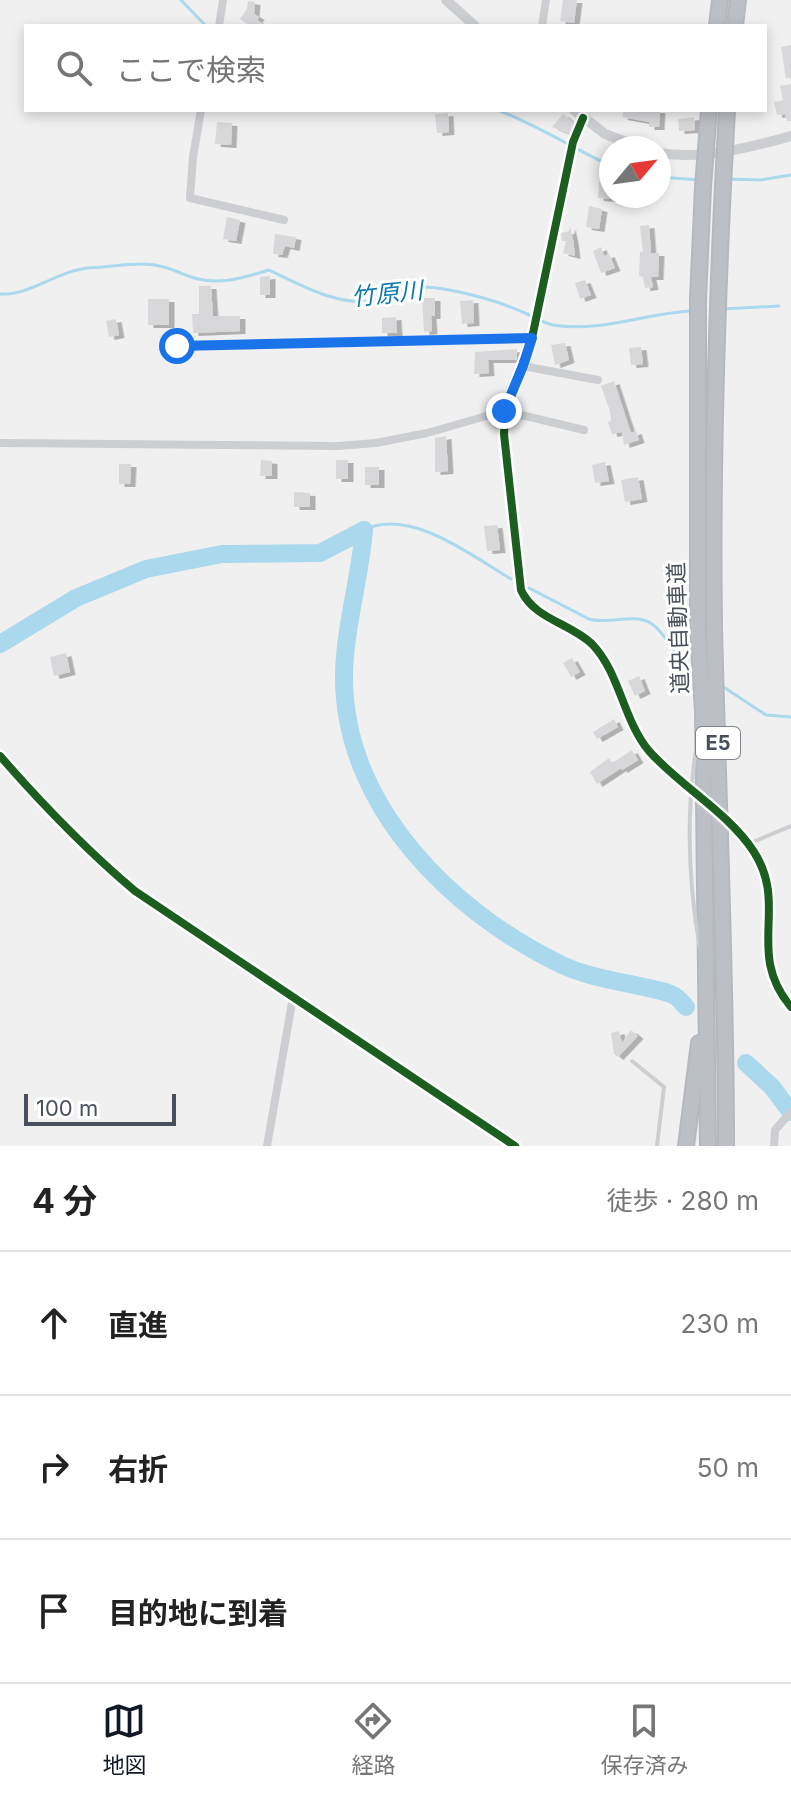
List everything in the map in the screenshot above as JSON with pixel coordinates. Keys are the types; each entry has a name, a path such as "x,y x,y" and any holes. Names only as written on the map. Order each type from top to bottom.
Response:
{"highway":[{"path":"717,24 720,0"},
{"path":"735,24 738,0"},
{"name":"道央自動車道","path":"708,1146 703,712 698,631 698,299 709,112"},
{"name":"道央自動車道","path":"726,1146 724,935 714,625 715,340 727,112"},
{"path":"724,935 735,1146"},
{"path":"686,1146 705,997"}],"street":[{"path":"219,24 223,0"},
{"path":"446,0 473,24"},
{"path":"542,24 546,0"},
{"path":"201,112 190,198 284,220"},
{"path":"610,136 578,114 532,338 504,411 504,434 521,590 526,601 594,646 605,661 647,749 674,775"},
{"path":"671,155 740,150 791,136"},
{"path":"177,346 532,338"},
{"path":"523,366 598,380"},
{"path":"0,443 338,446 376,443 427,433 504,411 584,430"},
{"path":"0,756 48,810 113,872 161,910 515,1146"},
{"path":"739,834 762,866 770,891 768,958 771,975 791,1007"},
{"path":"267,1146 293,997"},
{"path":"774,1146 775,1130 788,1115"}],"lane":[{"path":"748,844 791,826"},
{"path":"632,1061 664,1087 657,1146"}],"building":[{"path":"563,0 577,0 574,23 560,21"},
{"path":"248,1 255,2 254,14 263,24 247,24 240,19"},
{"path":"791,45 791,78 786,78 781,47"},
{"path":"791,84 791,121 787,121 785,114 777,115 774,102 783,100 780,86"},
{"path":"623,112 660,112 659,127 649,127 649,122 622,117"},
{"path":"448,113 449,132 437,133 435,114"},
{"path":"563,114 574,123 569,134 552,127"},
{"path":"694,117 695,130 679,131 678,119"},
{"path":"217,122 232,123 231,145 215,144"},
{"path":"589,206 602,209 599,229 586,227"},
{"path":"227,217 240,220 236,241 223,239"},
{"path":"649,225 651,253 659,253 658,277 651,277 653,287 645,288 643,277 639,276 640,252 643,252 640,226"},
{"path":"570,226 575,256 563,253 566,241 562,241 561,233 569,231"},
{"path":"275,234 296,237 294,248 285,246 282,255 273,254"},
{"path":"601,247 604,256 609,254 615,268 601,273 593,251"},
{"path":"270,276 270,295 260,295 260,277"},
{"path":"585,280 591,295 580,299 575,283"},
{"path":"199,286 211,286 213,316 240,316 240,331 193,333 192,314 199,314"},
{"path":"422,298 435,298 432,331 424,332"},
{"path":"148,299 169,299 169,325 148,325"},
{"path":"473,300 474,323 462,324 460,301"},
{"path":"396,317 397,333 382,333 382,318"},
{"path":"116,319 119,335 109,337 106,321"},
{"path":"565,343 569,360 555,365 551,345"},
{"path":"641,347 643,364 631,365 629,348"},
{"path":"517,349 517,360 488,360 489,373 474,374 475,352"},
{"path":"614,381 631,433 636,431 639,440 624,445 622,432 612,434 608,422 611,421 610,411 601,386"},
{"path":"446,436 448,471 435,472 435,438"},
{"path":"261,460 272,461 272,476 260,476"},
{"path":"336,460 348,460 348,479 336,479"},
{"path":"605,462 609,481 595,483 592,465"},
{"path":"119,464 131,464 130,484 119,484"},
{"path":"365,467 379,467 379,485 365,485"},
{"path":"638,477 642,499 625,502 621,480"},
{"path":"294,492 310,493 310,507 294,507"},
{"path":"497,525 500,550 487,551 484,526"},
{"path":"66,653 70,672 54,676 50,657"},
{"path":"572,658 580,672 571,677 563,663"},
{"path":"639,676 645,691 635,696 628,681"},
{"path":"614,719 618,727 597,739 593,732"},
{"path":"632,750 638,760 597,784 590,772 609,758 612,763"},
{"path":"631,1030 638,1036 618,1057 614,1054 611,1033 619,1031 622,1043"}],"waterway":[{"path":"181,0 204,24"},
{"path":"502,112 599,160"},
{"path":"727,179 761,180 791,175"},
{"path":"671,178 700,180"},
{"name":"竹原川","path":"0,294 22,291 77,270 143,264 211,281 240,278 269,270 322,294 350,301 378,300 413,288 436,288 486,299 549,324 571,327 605,325 692,311"},
{"name":"竹原川","path":"723,309 779,306"},
{"path":"364,530 382,525 420,529 459,547 511,579"},
{"path":"364,530 344,675 349,723 362,768 383,810 411,849 444,884 481,916 521,943 582,973 670,994 686,1007"},
{"path":"0,644 76,598 146,569 222,554 320,553 364,530"},
{"path":"529,588 589,619 638,619 652,624 686,663"},
{"path":"725,688 766,715 791,717"},
{"path":"746,1063 772,1087 791,1112"}],"tunnel":[{"path":"674,775 739,834"}],"cycle path":[{"path":"583,118 573,142 532,338 505,421 521,590 534,608 592,644 609,669 633,725 649,751 718,812 754,852 764,872 768,891 771,968 778,987 791,1007"},
{"path":"0,756 65,826 135,891 515,1146"}],"route":[{"path":"177,346 532,338 504,411"}]}
